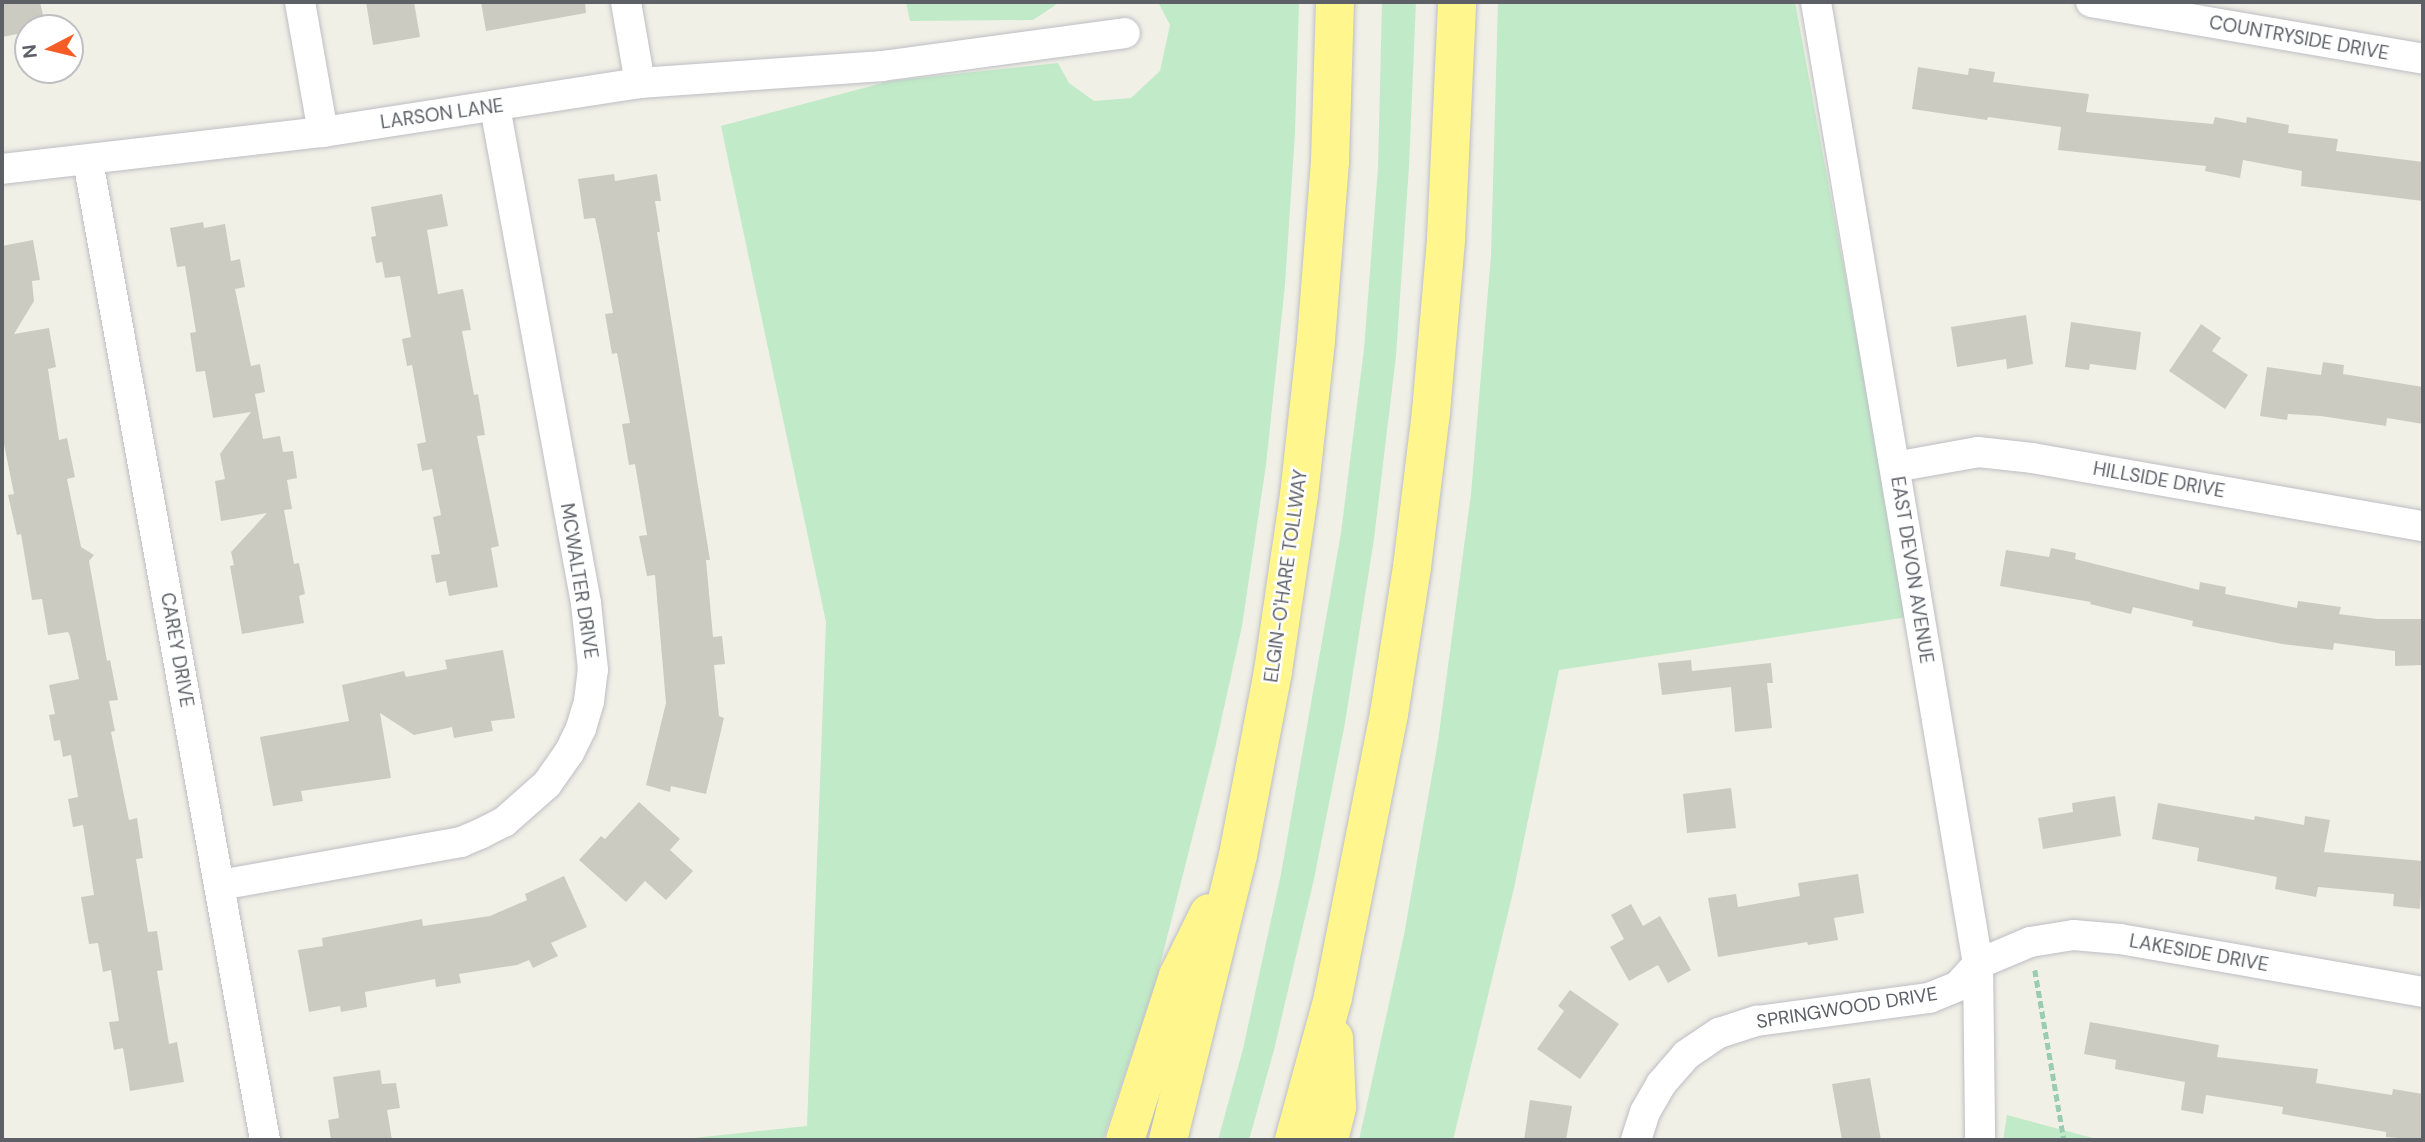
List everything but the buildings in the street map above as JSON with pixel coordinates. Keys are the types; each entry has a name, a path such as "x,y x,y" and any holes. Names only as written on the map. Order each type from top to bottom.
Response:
{"highway":[{"name":"ELGIN-O'HARE TOLLWAY","path":"1168,1140 1238,855 1273,671 1300,482 1316,340 1330,161 1335,2"},
{"path":"1294,1140 1333,997 1389,714 1412,567 1431,412 1446,239 1457,2"},
{"path":"1125,1140 1178,976 1238,855"},
{"path":"1329,1140 1336,1107 1333,997"}],"street":[{"path":"300,2 323,132"},
{"path":"626,2 640,83"},
{"name":"EAST DEVON AVENUE","path":"1816,2 1978,964 1980,1140"},
{"name":"COUNTRYSIDE DRIVE","path":"2091,2 2423,59"},
{"name":"LARSON LANE","path":"2,169 323,132 640,83 882,66 1125,33"},
{"name":"MCWALTER DRIVE","path":"220,885 461,842 480,834 504,821 548,784 581,729 589,701 593,670 586,603 495,107"},
{"name":"CAREY DRIVE","path":"88,160 265,1140"},
{"name":"HILLSIDE DRIVE","path":"1895,467 1978,452 2005,455 2423,526"},
{"name":"LAKESIDE DRIVE","path":"1978,964 2030,942 2073,935 2120,939 2423,992"},
{"name":"SPRINGWOOD DRIVE","path":"1636,1140 1645,1112 1661,1084 1686,1055 1719,1033 1757,1021 1928,998 1958,986 1978,964"}],"path":[{"path":"2030,942 2064,1140"}],"green space":[{"path":"906,2 1060,2 1033,20 910,21"},
{"path":"1158,2 1299,2 1295,133 1285,285 1266,465 1242,626 1216,744 1156,981 1103,1140 674,1140 807,1126 826,622 721,126 890,81 1058,63 1069,83 1094,101 1131,98 1160,71 1170,25"},
{"path":"1382,2 1416,2 1409,166 1396,356 1374,539 1345,723 1314,879 1274,1050 1249,1140 1218,1140 1243,1049 1281,874 1341,533 1364,349 1378,168"},
{"path":"1498,2 1795,2 1908,617 1559,670 1514,888 1453,1140 1359,1140 1404,935 1438,741 1471,494 1491,255"},
{"path":"2007,1115 2074,1133 2101,1140 2003,1140"}]}
